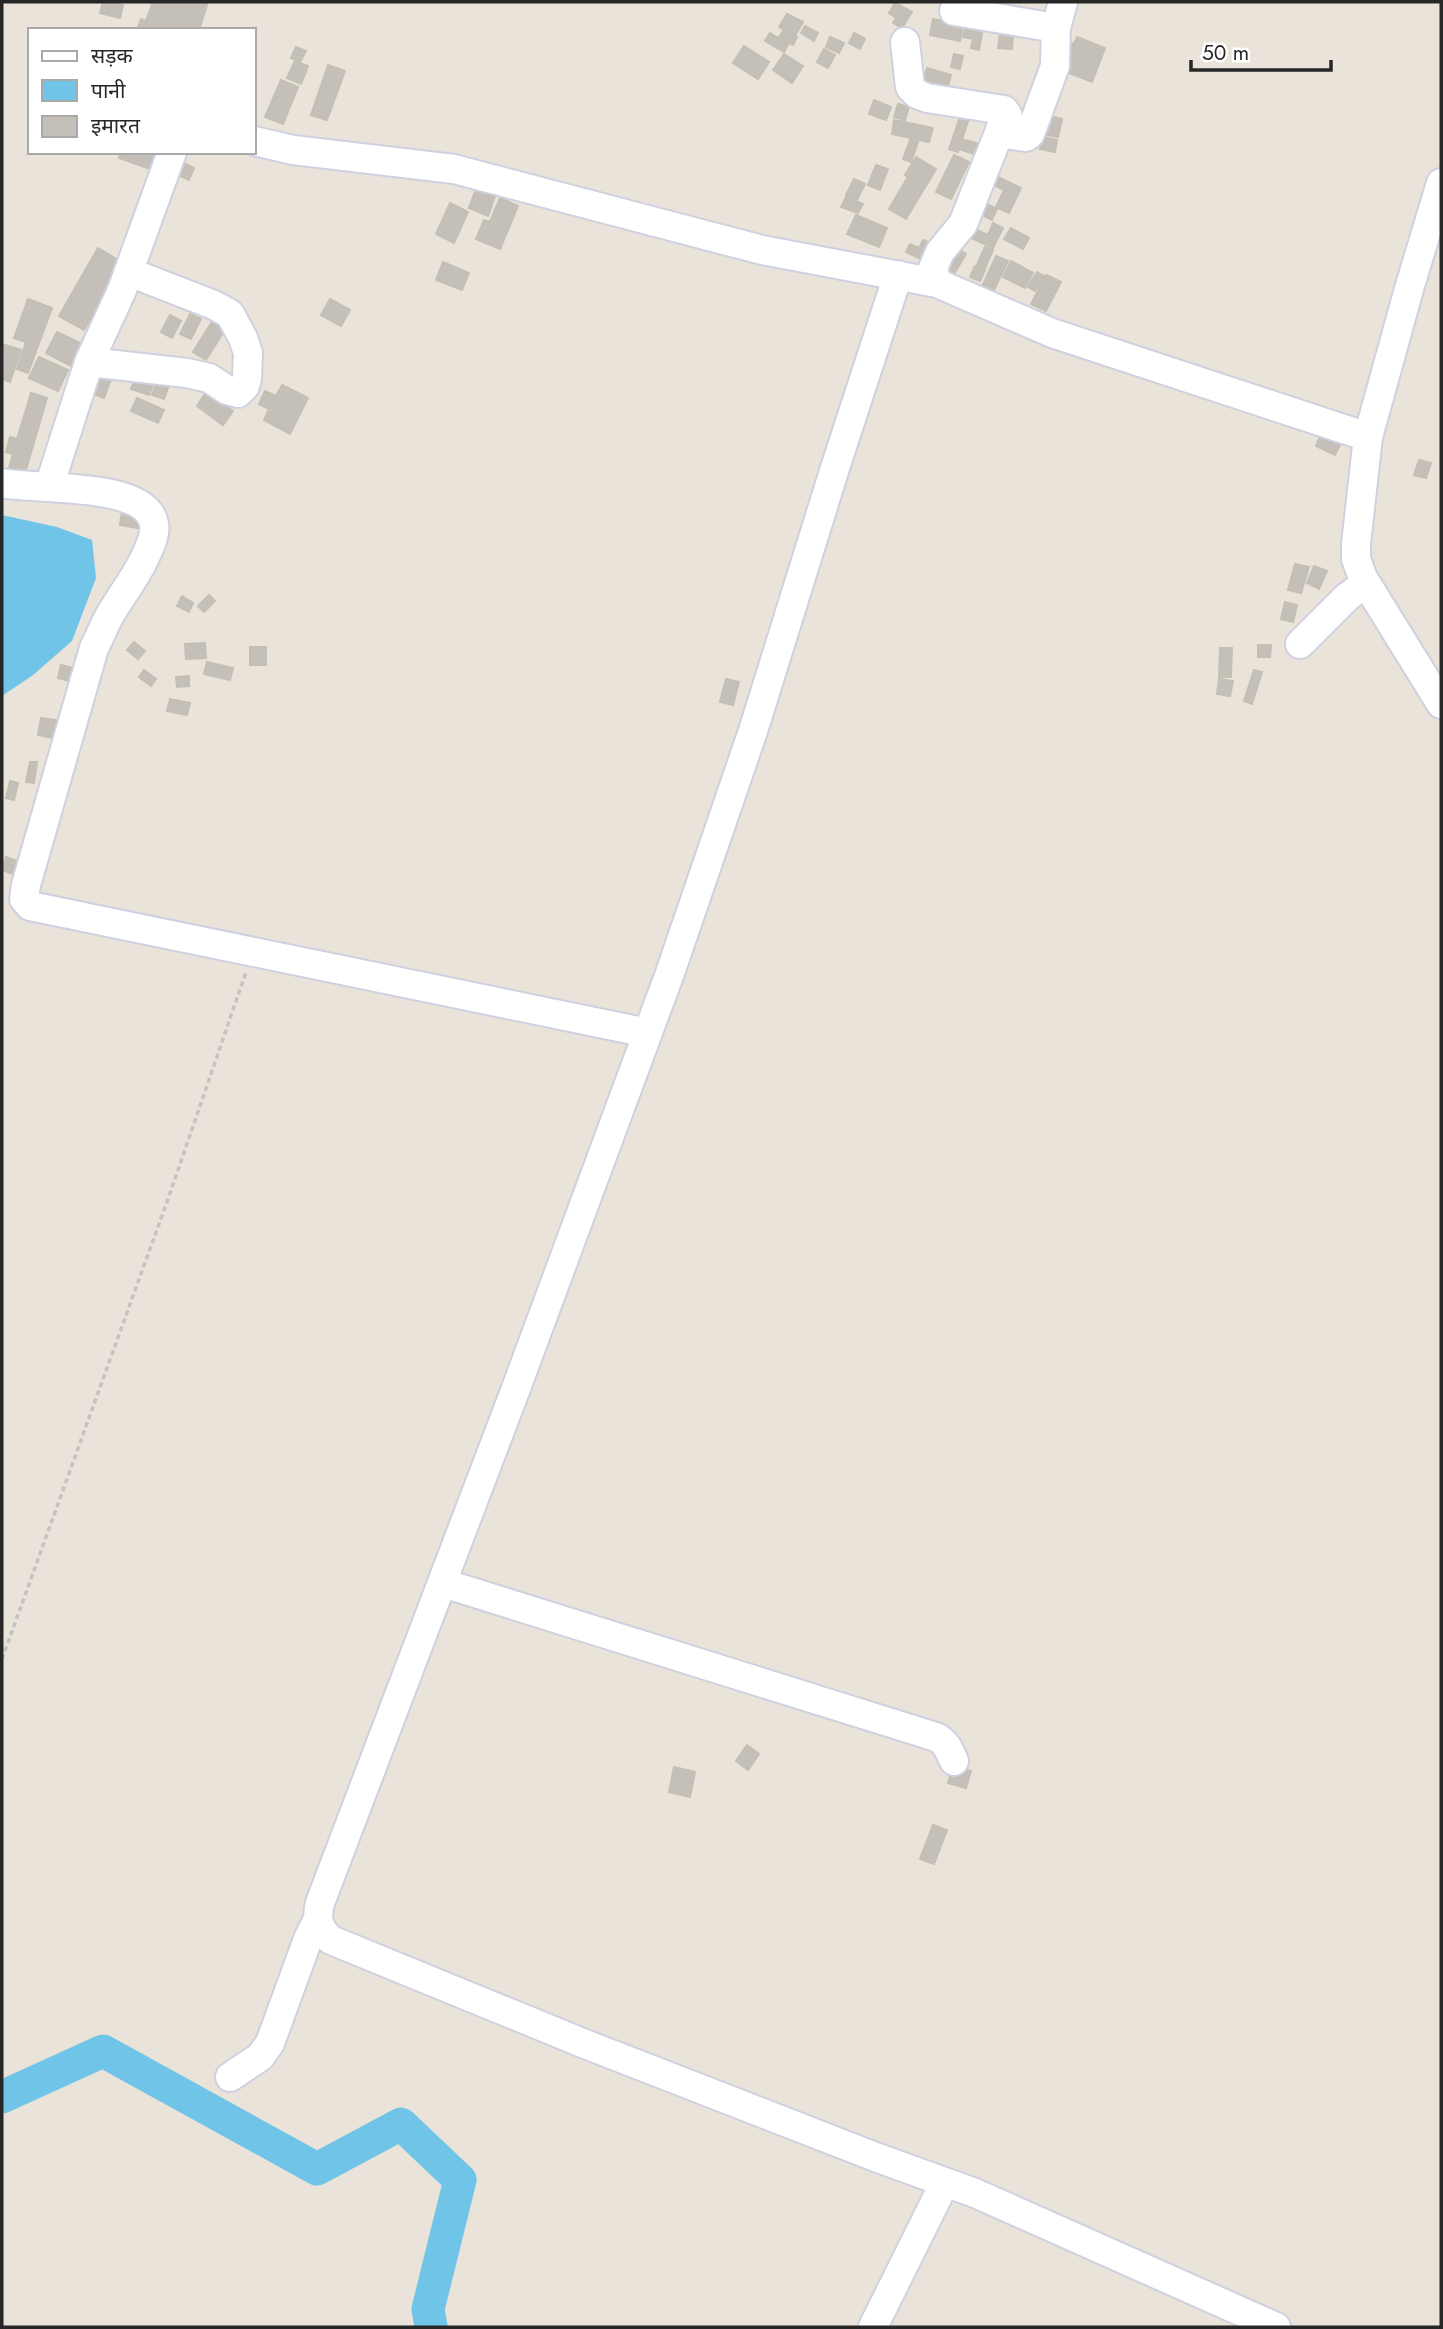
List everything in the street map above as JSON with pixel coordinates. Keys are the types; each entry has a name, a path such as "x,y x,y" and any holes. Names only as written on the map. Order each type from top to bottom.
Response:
{"street":[{"path":"954,10 1060,15 1055,66 1030,134 1021,138 999,133"},
{"path":"905,42 908,81 917,94 1004,110 1008,116 1002,123 963,224 940,252 933,268 937,283"},
{"path":"256,141 293,150 454,169 762,250 937,283 1052,333 1368,437"},
{"path":"49,487 89,362 129,272 171,154"},
{"path":"1441,183 1368,437 1356,544 1356,559 1366,583 1441,704"},
{"path":"89,362 187,373 209,378 227,390 238,393 245,386 249,367 248,353 230,314 214,305 129,272"},
{"path":"230,2077 260,2057 270,2043 317,1921 320,1903 443,1583 648,1033 753,731 898,275"},
{"path":"2,483 113,495 140,505 149,512 154,523 153,537 145,557 94,649 26,885 13,899 38,909 648,1033"},
{"path":"1300,644 1347,597 1366,583"},
{"path":"443,1583 936,1737 943,1740 954,1761"},
{"path":"317,1921 331,1940 585,2044 975,2193 1276,2327"},
{"path":"873,2327 945,2182"}],"path":[{"path":"2,1659 168,1199 252,953"}],"water":[{"path":"2,515 57,527 92,540 96,578 72,641 33,675 2,696"}],"building":[{"path":"103,2 123,5 120,18 100,13"},
{"path":"153,2 208,2 200,28 138,28 141,19 146,21"},
{"path":"895,3 912,12 902,28 893,23 896,18 889,13"},
{"path":"787,14 803,22 795,36 779,27"},
{"path":"933,19 963,25 960,41 930,35"},
{"path":"805,26 818,33 814,41 801,33"},
{"path":"965,29 982,33 979,50 971,48 973,39 963,37"},
{"path":"784,30 797,37 793,45 779,37"},
{"path":"770,33 788,44 784,52 765,41"},
{"path":"854,33 865,39 860,49 849,43"},
{"path":"1000,34 1013,36 1012,49 998,48"},
{"path":"830,37 844,43 839,53 826,47"},
{"path":"1077,37 1105,48 1092,82 1064,71 1070,58 1059,54 1064,41 1074,44"},
{"path":"744,46 769,62 758,79 733,63"},
{"path":"296,47 306,51 300,62 291,58"},
{"path":"824,49 835,55 828,68 817,62"},
{"path":"784,54 803,66 792,83 773,70"},
{"path":"954,54 963,56 960,69 951,67"},
{"path":"295,61 308,66 301,84 287,78"},
{"path":"328,65 345,71 327,120 311,115"},
{"path":"927,68 951,75 947,89 923,82"},
{"path":"281,80 298,87 283,124 265,117"},
{"path":"874,100 891,107 886,120 869,114"},
{"path":"898,104 909,107 905,120 894,117"},
{"path":"964,105 970,116 962,139 989,147 986,158 959,149 958,152 949,149"},
{"path":"1050,116 1062,119 1058,137 1046,135"},
{"path":"894,120 933,128 929,142 892,134"},
{"path":"1043,137 1057,140 1055,152 1040,149"},
{"path":"910,140 918,142 911,162 903,159"},
{"path":"120,154 159,154 153,170 119,158"},
{"path":"954,155 969,162 951,199 936,192"},
{"path":"916,157 936,169 906,219 889,209 908,177 905,175"},
{"path":"181,162 194,168 189,180 176,174"},
{"path":"876,165 888,169 880,190 868,185"},
{"path":"998,177 1021,188 1009,213 996,207 1004,190 994,185"},
{"path":"854,179 865,184 857,200 846,195"},
{"path":"476,189 495,196 488,216 469,208"},
{"path":"846,197 863,204 858,213 841,207"},
{"path":"500,198 518,206 500,249 476,239 484,220 490,222"},
{"path":"976,199 997,209 992,220 971,210"},
{"path":"450,203 468,212 454,243 436,234"},
{"path":"856,215 887,228 879,247 847,234"},
{"path":"993,223 1003,228 993,248 971,238 975,229 988,235"},
{"path":"1011,228 1029,238 1023,249 1004,239"},
{"path":"923,240 933,244 931,264 906,252 910,244 919,248"},
{"path":"950,244 966,254 954,274 937,264"},
{"path":"985,247 993,250 985,268 977,265"},
{"path":"98,248 123,263 84,330 59,316"},
{"path":"996,256 1008,261 993,292 982,287"},
{"path":"1011,261 1033,273 1025,288 1003,277"},
{"path":"443,262 469,273 462,290 436,280"},
{"path":"975,266 985,270 980,281 970,277"},
{"path":"1037,272 1044,276 1035,291 1028,287"},
{"path":"1046,275 1061,282 1046,311 1031,304"},
{"path":"28,299 52,308 28,373 17,369 26,342 14,338"},
{"path":"330,299 350,310 341,326 321,315"},
{"path":"218,312 231,320 206,360 193,352"},
{"path":"190,314 201,319 191,339 180,334"},
{"path":"170,315 181,321 172,338 161,332"},
{"path":"57,332 82,344 71,366 46,353"},
{"path":"2,344 21,350 10,382 2,379"},
{"path":"39,357 68,370 58,391 29,378"},
{"path":"137,373 155,379 149,395 131,389"},
{"path":"160,373 172,377 164,399 152,395"},
{"path":"98,374 111,379 104,398 91,393"},
{"path":"282,385 308,398 290,434 264,420 269,409 259,404 265,391 276,396"},
{"path":"207,391 233,411 223,425 197,406"},
{"path":"31,393 47,398 25,473 9,468 13,454 6,452 10,437 17,439"},
{"path":"137,398 164,410 158,423 131,411"},
{"path":"1321,434 1341,443 1335,455 1316,446"},
{"path":"1419,460 1431,463 1426,478 1414,475"},
{"path":"122,511 140,514 138,528 120,525"},
{"path":"1295,564 1309,567 1301,593 1288,590"},
{"path":"1314,566 1327,571 1319,589 1307,583"},
{"path":"209,595 215,601 204,612 198,606"},
{"path":"182,596 193,603 189,612 177,606"},
{"path":"1285,602 1297,605 1293,622 1281,619"},
{"path":"134,642 145,651 138,659 127,650"},
{"path":"205,643 206,658 186,659 185,644"},
{"path":"1258,645 1271,645 1270,657 1258,657"},
{"path":"250,647 266,647 266,665 250,665"},
{"path":"1220,648 1232,648 1231,677 1219,677"},
{"path":"207,662 233,668 230,680 204,674"},
{"path":"61,665 77,669 74,682 58,678"},
{"path":"144,670 156,679 151,686 139,677"},
{"path":"1254,670 1262,672 1252,704 1244,701"},
{"path":"189,676 189,686 177,687 176,677"},
{"path":"726,679 739,682 733,705 720,702"},
{"path":"1219,679 1233,681 1230,696 1217,694"},
{"path":"170,699 190,703 187,715 167,711"},
{"path":"41,718 56,720 53,738 38,735"},
{"path":"30,762 37,762 34,783 26,782"},
{"path":"10,781 18,783 14,800 6,798"},
{"path":"6,857 20,862 15,875 2,870"},
{"path":"747,1745 759,1754 748,1770 736,1761"},
{"path":"953,1766 971,1771 966,1788 948,1783"},
{"path":"674,1767 695,1772 690,1797 669,1792"},
{"path":"933,1825 947,1830 934,1864 920,1859"}],"waterway":[{"path":"2,2097 103,2051 317,2169 401,2124 460,2180 428,2309 431,2327"}]}
